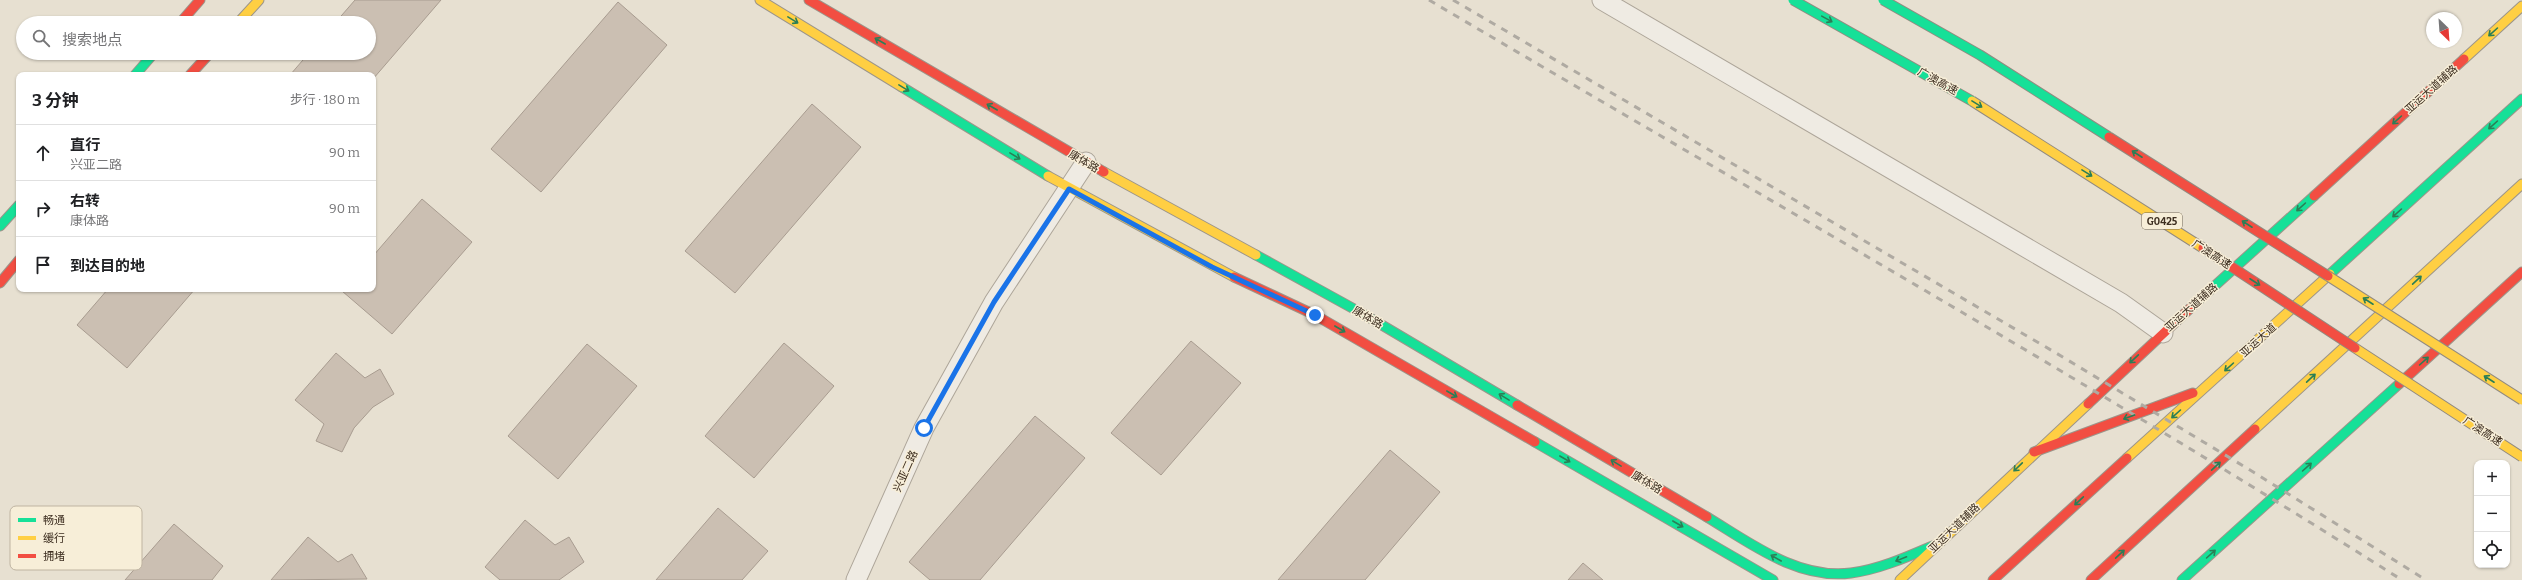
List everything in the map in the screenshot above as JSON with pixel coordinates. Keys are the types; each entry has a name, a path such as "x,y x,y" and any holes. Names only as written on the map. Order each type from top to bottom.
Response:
{"main road":[{"path":"186,16 200,0"},
{"path":"245,16 260,0"},
{"name":"康体路","path":"760,0 1069,189 1212,267 1315,315 1773,580"},
{"name":"康体路","path":"809,0 1086,162 1365,315 1781,561 1820,573 1845,575 1883,566 1937,544"},
{"name":"广澳高速","path":"1793,0 1958,92 2052,151 2522,456"},
{"path":"1883,0 2007,72 2522,400"},
{"name":"亚运大道辅路","path":"1900,580 2034,452 2522,6"},
{"path":"138,72 148,60"},
{"path":"193,72 204,60"},
{"name":"亚运大道","path":"1993,580 2522,99"},
{"path":"2091,580 2522,184"},
{"path":"0,226 16,208"},
{"path":"0,283 16,264"},
{"path":"2182,580 2522,272"},
{"path":"2034,452 2205,388"}],"street":[{"path":"1602,0 2121,303 2163,333"},
{"name":"兴亚二路","path":"856,580 924,428 994,302 1086,162"}],"building":[{"path":"355,0 441,0 376,76 376,72 293,72 303,60 376,60 376,16 341,16"},
{"path":"618,2 667,45 541,192 491,149"},
{"path":"812,104 861,147 735,293 685,251"},
{"path":"422,199 472,242 392,334 343,292 376,292 376,253"},
{"path":"105,292 192,292 127,368 77,325"},
{"path":"1191,341 1241,383 1161,475 1111,433"},
{"path":"784,343 834,386 754,478 705,436"},
{"path":"587,344 637,386 558,479 508,436"},
{"path":"336,353 365,378 380,369 394,394 373,407 354,428 342,452 316,441 324,424 295,400"},
{"path":"1035,416 1085,458 980,580 930,580 909,562"},
{"path":"1390,450 1440,492 1365,580 1278,580"},
{"path":"718,508 768,551 742,580 656,580"},
{"path":"525,520 555,545 569,537 584,562 559,580 500,580 485,567"},
{"path":"174,524 223,566 212,580 125,580 134,570 142,570 142,561"},
{"path":"308,537 338,562 352,554 367,579 271,580"},
{"path":"1583,563 1603,580 1568,580"}],"railway":[{"path":"1429,0 2040,358 2282,505 2402,580"},
{"path":"1453,0 2056,353 2250,470 2426,580"}],"traffic: fast":[{"path":"1793,0 1972,101"},
{"path":"1883,0 1980,55 2109,137"},
{"path":"138,72 148,60"},
{"path":"902,87 1048,176"},
{"path":"2330,274 2522,99"},
{"path":"2198,301 2314,196"},
{"path":"0,226 16,208"},
{"path":"1256,255 1365,315 1517,405"},
{"path":"2182,580 2399,384"},
{"path":"1535,442 1773,580"},
{"path":"1707,517 1757,548 1775,557 1812,571 1831,574 1862,571 1895,562 1937,544"}],"traffic: slow":[{"path":"244,16 259,0"},
{"path":"760,0 902,87"},
{"path":"2464,59 2522,6"},
{"path":"1972,101 2203,248"},
{"path":"1104,172 1256,255"},
{"path":"1048,176 1234,277"},
{"path":"2255,429 2522,184"},
{"path":"2127,458 2330,274"},
{"path":"2328,276 2522,400"},
{"path":"2355,348 2522,457"},
{"path":"1900,580 2088,404"}],"traffic: jam":[{"path":"186,16 200,0"},
{"path":"809,0 1104,172"},
{"path":"2314,196 2464,59"},
{"path":"193,72 204,60"},
{"path":"2109,137 2328,276"},
{"path":"2203,248 2355,348"},
{"path":"0,283 16,264"},
{"path":"2399,384 2522,272"},
{"path":"1234,277 1315,315 1535,442"},
{"path":"2088,404 2198,301"},
{"path":"2034,452 2193,393"},
{"path":"1517,405 1707,517"},
{"path":"2091,580 2255,429"},
{"path":"1993,580 2127,458"}],"route":[{"path":"924,428 994,302 1069,189 1212,267 1315,315"}]}
